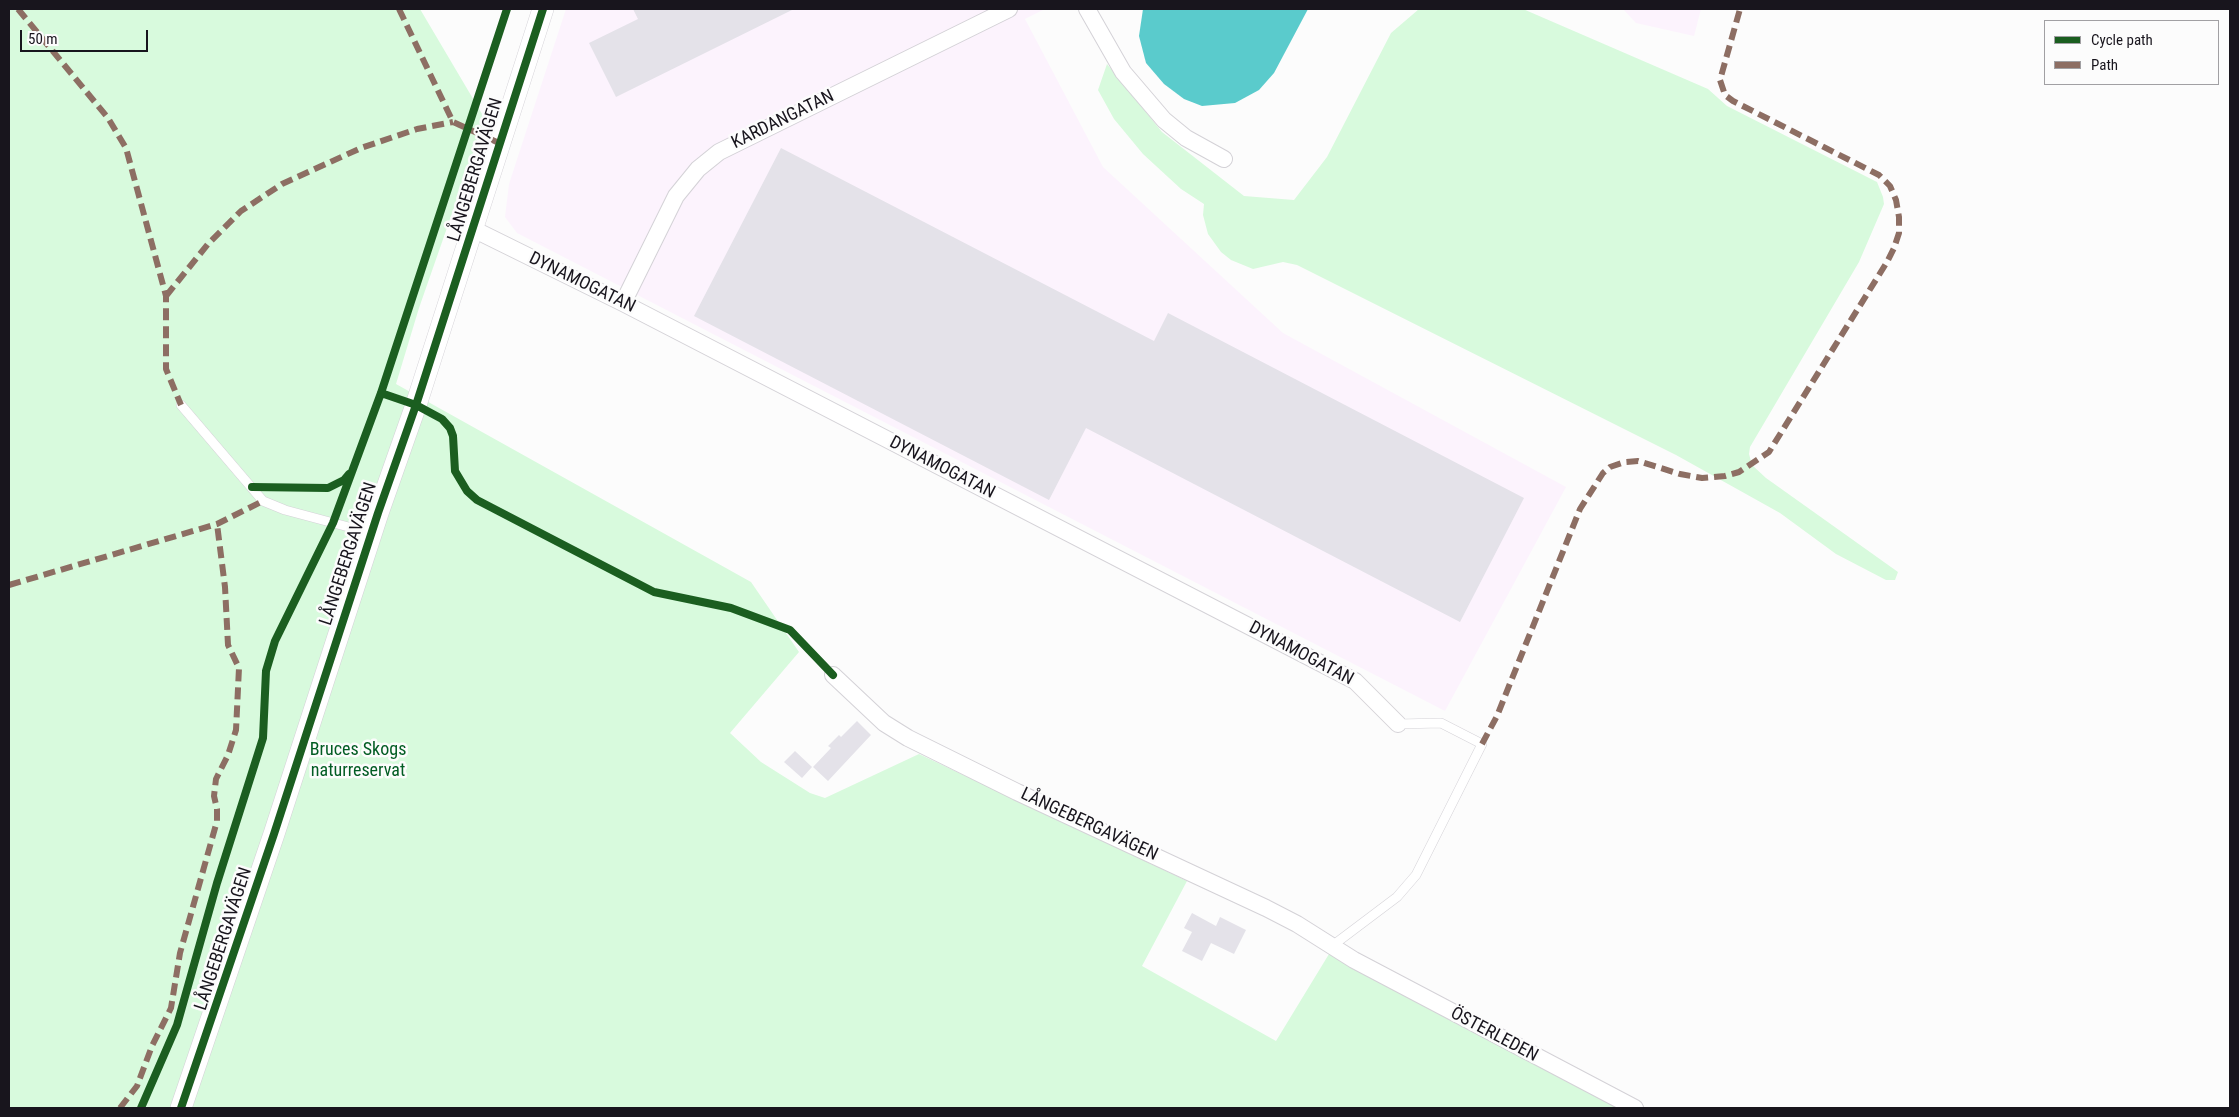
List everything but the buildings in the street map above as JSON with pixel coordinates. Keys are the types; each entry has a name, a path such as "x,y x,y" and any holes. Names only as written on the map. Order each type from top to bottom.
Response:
{"street":[{"name":"LÅNGEBERGAVÄGEN","path":"182,1108 268,853 371,534 416,405 543,9"},
{"name":"KARDANGATAN","path":"623,303 676,196 698,169 719,152 1009,9"},
{"path":"1087,9 1123,72 1164,120 1186,138 1224,159"},
{"name":"DYNAMOGATAN","path":"473,229 623,303 1355,681 1398,724"},
{"name":"LÅNGEBERGAVÄGEN","path":"833,675 873,714 904,736 1026,796 1236,893 1297,924 1354,960"},
{"name":"ÖSTERLEDEN","path":"1354,960 1635,1108"}],"lane":[{"path":"181,405 263,501 285,510 371,534"},
{"path":"1332,946 1396,897 1416,875 1482,744 1441,723 1398,724"}],"shaded area":[{"path":"566,9 1045,9 1025,19 1103,167 1283,333 1566,487 1445,711 517,233 505,217 509,184"},
{"path":"1623,9 1701,9 1694,36 1636,23"}],"green space":[{"name":"Bruces Skogs naturreservat","path":"9,9 420,9 485,119 419,308 396,384 751,582 799,652 730,733 761,762 810,793 825,798 919,754 1187,881 1142,966 1276,1041 1329,954 1629,1108 9,1108"},
{"path":"1419,9 1523,9 1708,89 1727,106 1877,182 1884,204 1859,262 1750,447 1749,454 1752,465 1766,478 1898,572 1895,580 1886,580 1836,554 1780,513 1676,455 1297,265 1283,262 1253,269 1231,260 1221,252 1208,234 1203,215 1204,204 1181,189 1143,154 1114,119 1098,90 1107,64 1162,132 1244,196 1294,200 1327,157 1391,33"}],"water":[{"path":"1143,9 1308,9 1274,73 1259,90 1235,103 1202,106 1184,99 1164,84 1146,63 1139,36"}],"marked path":[{"path":"18,9 108,118 126,148 166,296 166,369 181,405"},
{"path":"399,9 453,122 499,143"},
{"path":"1482,744 1497,716 1580,509 1603,473 1610,467 1625,462 1638,461 1680,474 1702,478 1725,476 1739,472 1769,452 1894,248 1899,233 1896,200 1890,186 1879,175 1733,101 1725,95 1720,80 1740,9"},
{"path":"166,296 208,244 241,211 282,184 361,148 417,129 453,122"},
{"path":"9,585 217,524 263,501"},
{"path":"120,1108 137,1086 152,1046 171,1008 180,953 217,821 214,796 216,779 228,755 236,730 239,668 228,645 225,587 217,524"}],"cycle path":[{"path":"141,1108 177,1025 217,883 263,738 266,671 275,641 333,523 381,393 507,9"},
{"path":"181,1108 274,834 378,513 416,405 543,9"},
{"path":"381,393 416,405 442,419 450,428 453,436 455,471 467,491 477,500 654,592 731,608 790,630 833,675"},
{"path":"252,487 328,488 344,480 349,474"}]}
